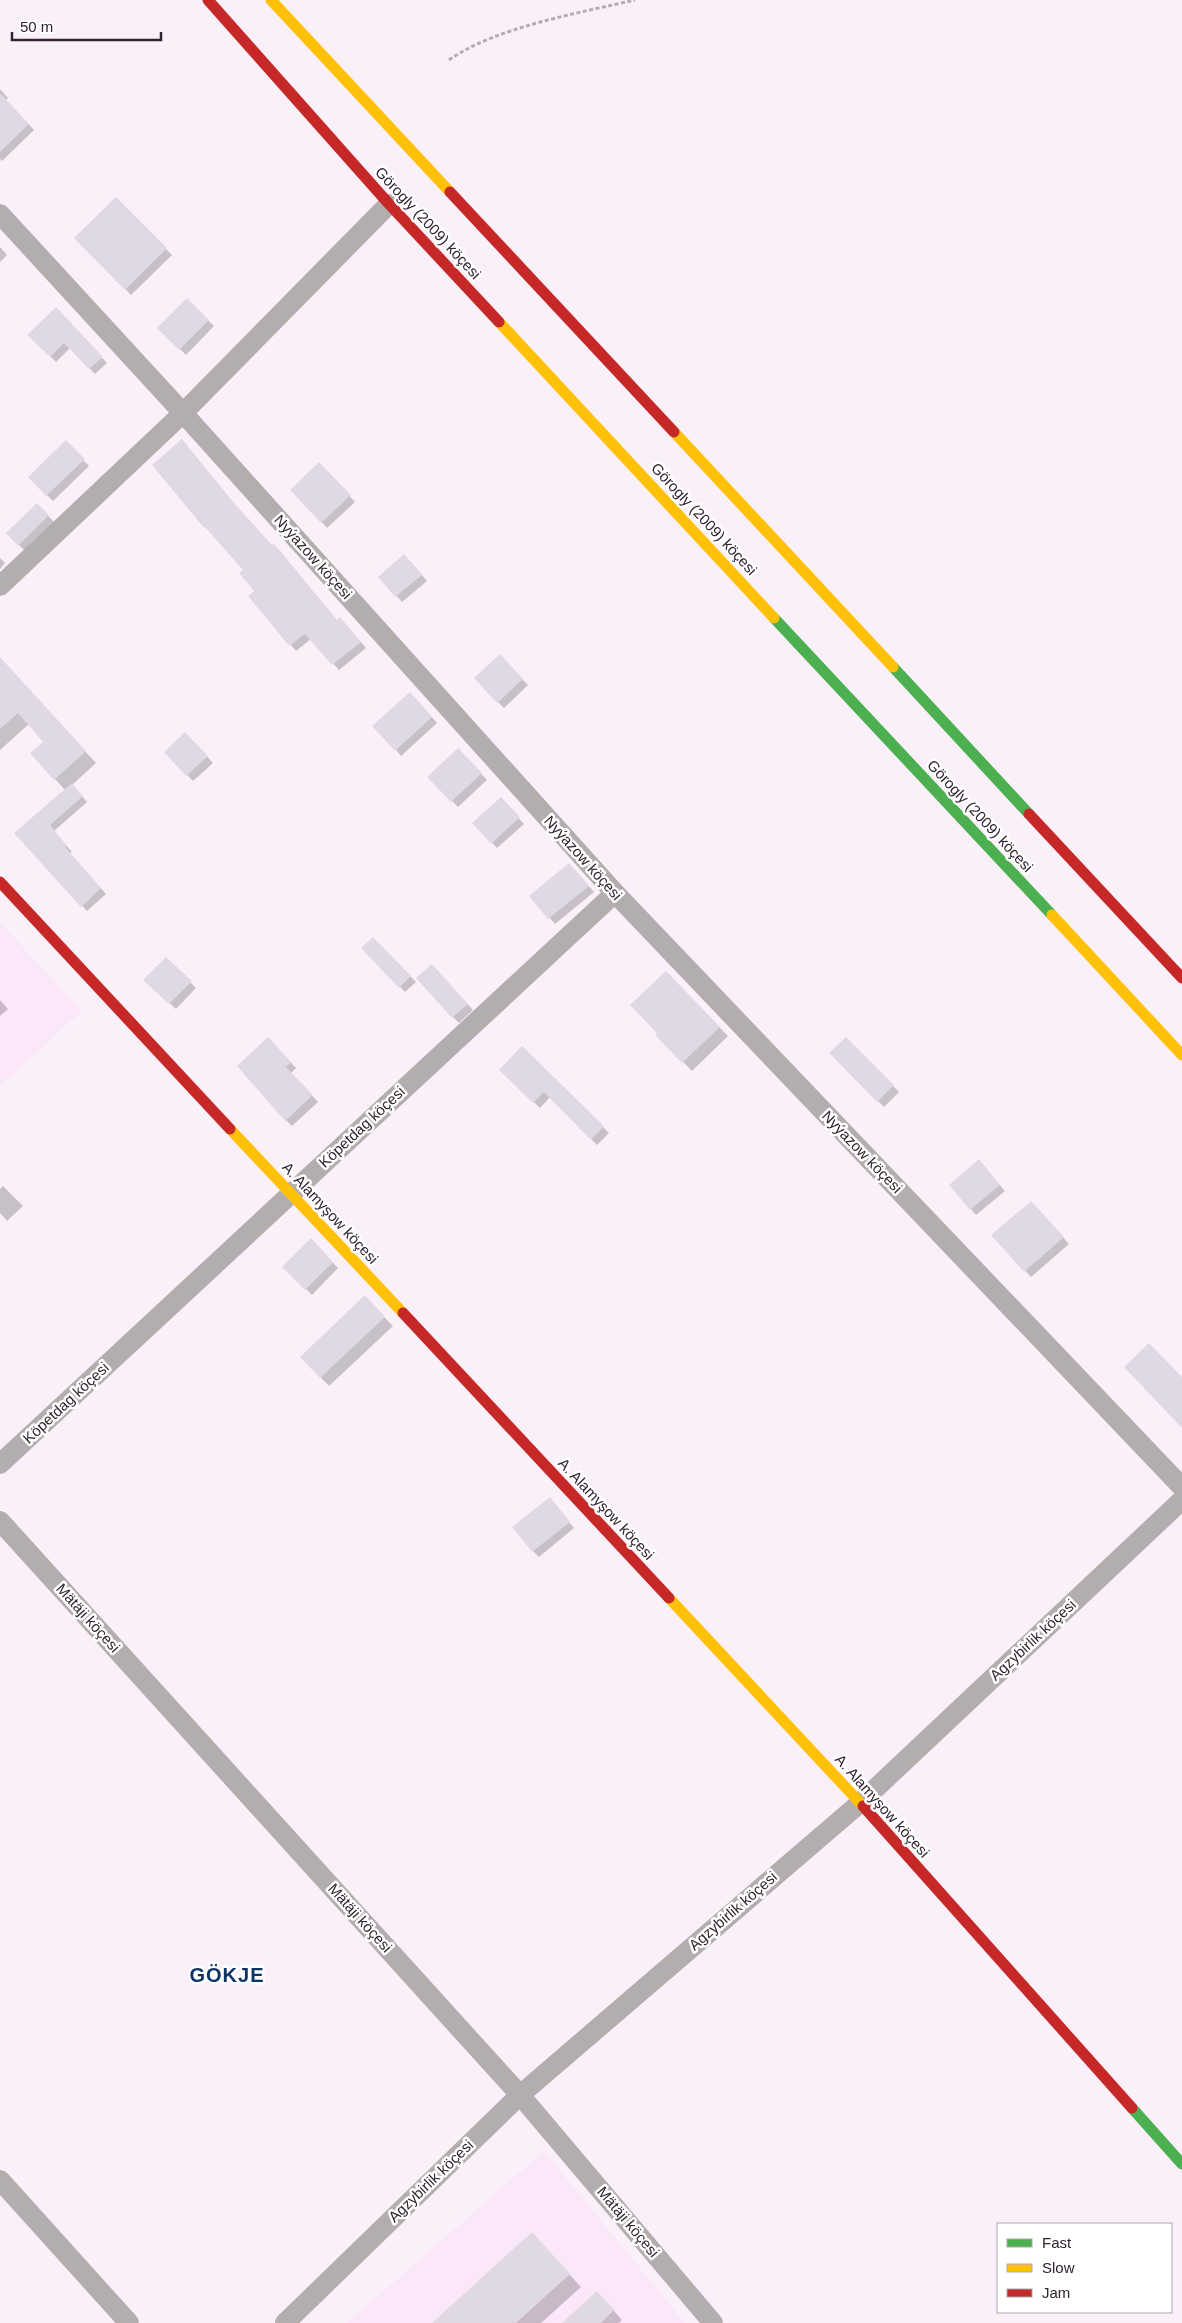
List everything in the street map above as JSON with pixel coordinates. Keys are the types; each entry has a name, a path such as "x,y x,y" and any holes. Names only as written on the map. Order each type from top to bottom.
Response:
{"main road":[{"name":"Görogly (2009) köçesi","path":"208,0 389,204 1182,1055"},
{"path":"271,0 1182,978"},
{"name":"A. Alamyşow köçesi","path":"0,882 860,1803 1182,2164"}],"street":[{"path":"0,586 183,412 389,204"},
{"name":"Nyýazow köçesi","path":"0,214 183,412 615,894 1182,1487"},
{"name":"Köpetdag köçesi","path":"0,1464 615,894"},
{"name":"Agzybirlik köçesi","path":"285,2323 520,2095 860,1803 1182,1500"},
{"name":"Mätäji köçesi","path":"0,1521 520,2095 712,2323"},
{"path":"0,2180 129,2323"}],"path":[{"path":"450,60 467,47 553,19 635,0"}],"shaded area":[{"path":"0,922 82,1011 0,1086"},
{"path":"544,2151 685,2323 347,2323"}],"building":[{"path":"0,93 29,124 0,152"},
{"path":"116,197 167,248 125,290 74,238"},
{"path":"187,298 209,320 179,350 157,328"},
{"path":"56,307 103,357 89,369 64,343 50,357 27,335"},
{"path":"182,439 234,503 272,545 274,544 337,620 340,617 361,642 332,665 305,634 289,646 248,596 254,591 239,573 243,570 204,528 152,465"},
{"path":"66,440 85,459 46,496 28,477"},
{"path":"319,462 351,495 321,523 290,490"},
{"path":"37,503 49,515 18,546 6,533"},
{"path":"404,554 422,575 395,597 378,577"},
{"path":"500,654 523,679 497,703 474,678"},
{"path":"0,657 86,751 54,780 30,753 43,742 18,713 0,729"},
{"path":"410,692 432,717 395,751 372,726"},
{"path":"185,732 208,756 186,776 164,752"},
{"path":"458,748 482,773 451,802 427,777"},
{"path":"72,783 83,796 50,825 67,846 65,847 101,888 81,907 14,833"},
{"path":"501,797 520,817 491,844 472,823"},
{"path":"569,863 589,886 548,919 529,896"},
{"path":"373,937 411,976 399,988 361,948"},
{"path":"166,957 192,981 169,1004 143,980"},
{"path":"432,964 468,1004 452,1018 416,978"},
{"path":"666,971 720,1027 682,1063 630,1005"},
{"path":"268,1037 291,1062 286,1067 313,1095 285,1121 237,1066"},
{"path":"846,1037 894,1085 877,1102 829,1053"},
{"path":"522,1046 604,1126 591,1140 544,1092 533,1103 499,1070"},
{"path":"979,1159 1000,1185 970,1210 949,1185"},
{"path":"1031,1201 1064,1237 1024,1272 991,1235"},
{"path":"311,1238 333,1262 305,1290 282,1267"},
{"path":"365,1295 385,1317 320,1378 300,1357"},
{"path":"1149,1343 1182,1377 1182,1428 1124,1367"},
{"path":"550,1497 570,1522 532,1552 512,1527"},
{"path":"532,2232 570,2274 516,2323 432,2323"},
{"path":"597,2291 614,2310 601,2323 562,2323"}],"traffic: fast":[{"path":"774,618 1052,915"},
{"path":"893,667 1029,814"},
{"path":"1132,2108 1182,2164"}],"traffic: slow":[{"path":"271,0 450,192"},
{"path":"499,322 774,618"},
{"path":"674,432 893,667"},
{"path":"1052,915 1182,1055"},
{"path":"230,1129 403,1313"},
{"path":"669,1598 863,1806"}],"traffic: jam":[{"path":"208,0 389,204 499,322"},
{"path":"450,192 674,432"},
{"path":"1029,814 1182,978"},
{"path":"0,882 230,1129"},
{"path":"403,1313 669,1598"},
{"path":"863,1806 1132,2108"}],"district":[{"name":"GÖKJE","path":"227,1975"}]}
